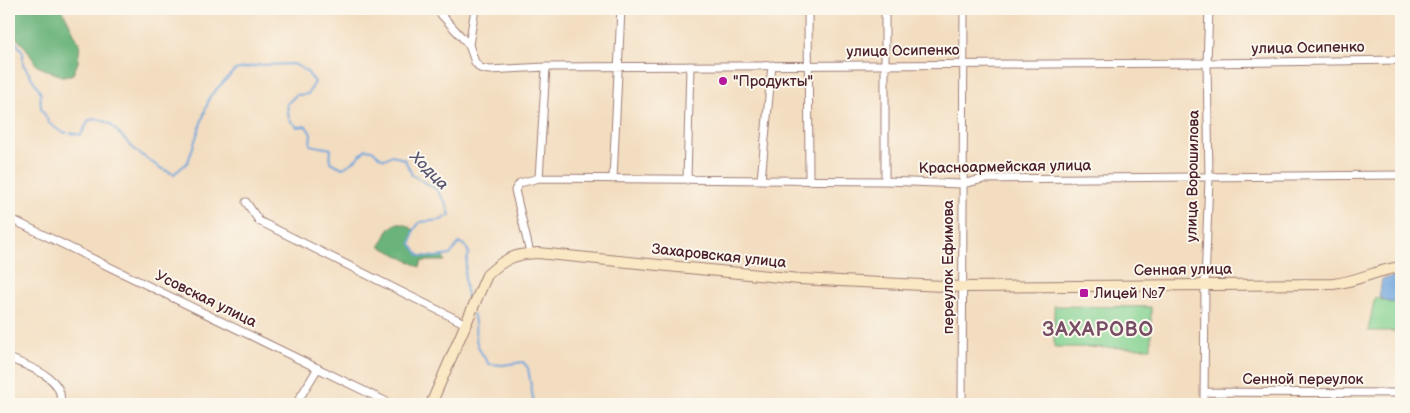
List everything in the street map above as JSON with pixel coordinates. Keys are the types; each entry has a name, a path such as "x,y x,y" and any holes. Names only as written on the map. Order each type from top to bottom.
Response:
{"street":[{"name":"улица Осипенко","path":"436,9 469,45 474,62 480,68 489,70 618,66 884,66 1401,60"},
{"path":"469,45 475,9"},
{"path":"614,179 621,9"},
{"path":"808,9 809,181"},
{"path":"885,9 885,181"},
{"name":"переулок Ефимова","path":"962,404 964,9"},
{"name":"улица Ворошилова","path":"1204,404 1205,284 1209,178 1207,63 1209,9"},
{"path":"761,180 772,65"},
{"path":"687,180 690,66"},
{"path":"539,178 546,67"},
{"name":"Красноармейская улица","path":"530,253 515,190 520,183 539,178 885,181 962,184 984,178 1209,178 1401,175"},
{"path":"246,202 259,221 468,319"},
{"name":"Усовская улица","path":"9,218 391,404"},
{"name":"Захаровская улица","path":"431,404 487,275 512,256 530,253 799,279 963,287"},
{"name":"Сенная улица","path":"963,287 1342,283 1378,271 1401,266"},
{"path":"9,358 55,382 60,390 60,404"},
{"path":"296,404 318,368"},
{"name":"Сенной переулок","path":"1204,392 1401,393"}],"green space":[{"path":"9,9 62,9 80,45 78,62 73,74 64,77 37,66 26,48 9,30"},
{"path":"397,223 406,225 414,230 411,244 420,256 443,256 445,261 422,261 420,267 380,246 389,229"},
{"path":"1375,297 1388,302 1401,303 1401,331 1368,331"},
{"path":"1054,306 1151,307 1151,348 1054,347"}],"water":[{"path":"1401,275 1401,303 1388,302 1379,297 1382,279"}],"waterway":[{"name":"Ходца","path":"9,38 15,41 23,52 23,64 40,91 41,108 49,123 60,131 67,133"},
{"name":"Ходца","path":"71,133 81,135 89,120 99,119 110,124 136,151 160,168 174,174 188,162 210,96 235,70 260,65 294,64 306,71 315,82 308,94 296,95 287,104 289,119 297,127 306,126 311,134 310,145 331,149 330,162 343,168 353,162 366,149 372,150 385,159 392,155 405,160 412,175 436,189 446,203 450,215 441,220 420,222 414,230 411,244 420,256 435,257 450,255 459,243 465,245 469,253 465,285 470,305"},
{"name":"Ходца","path":"473,314 478,346 489,364 503,365 523,362 528,368 534,404"}],"place":[{"name":"\"Продукты\"","path":"723,81"},
{"name":"Лицей №7","path":"1084,293"}],"district":[{"name":"ЗАХАРОВО","path":"1098,330"}]}
